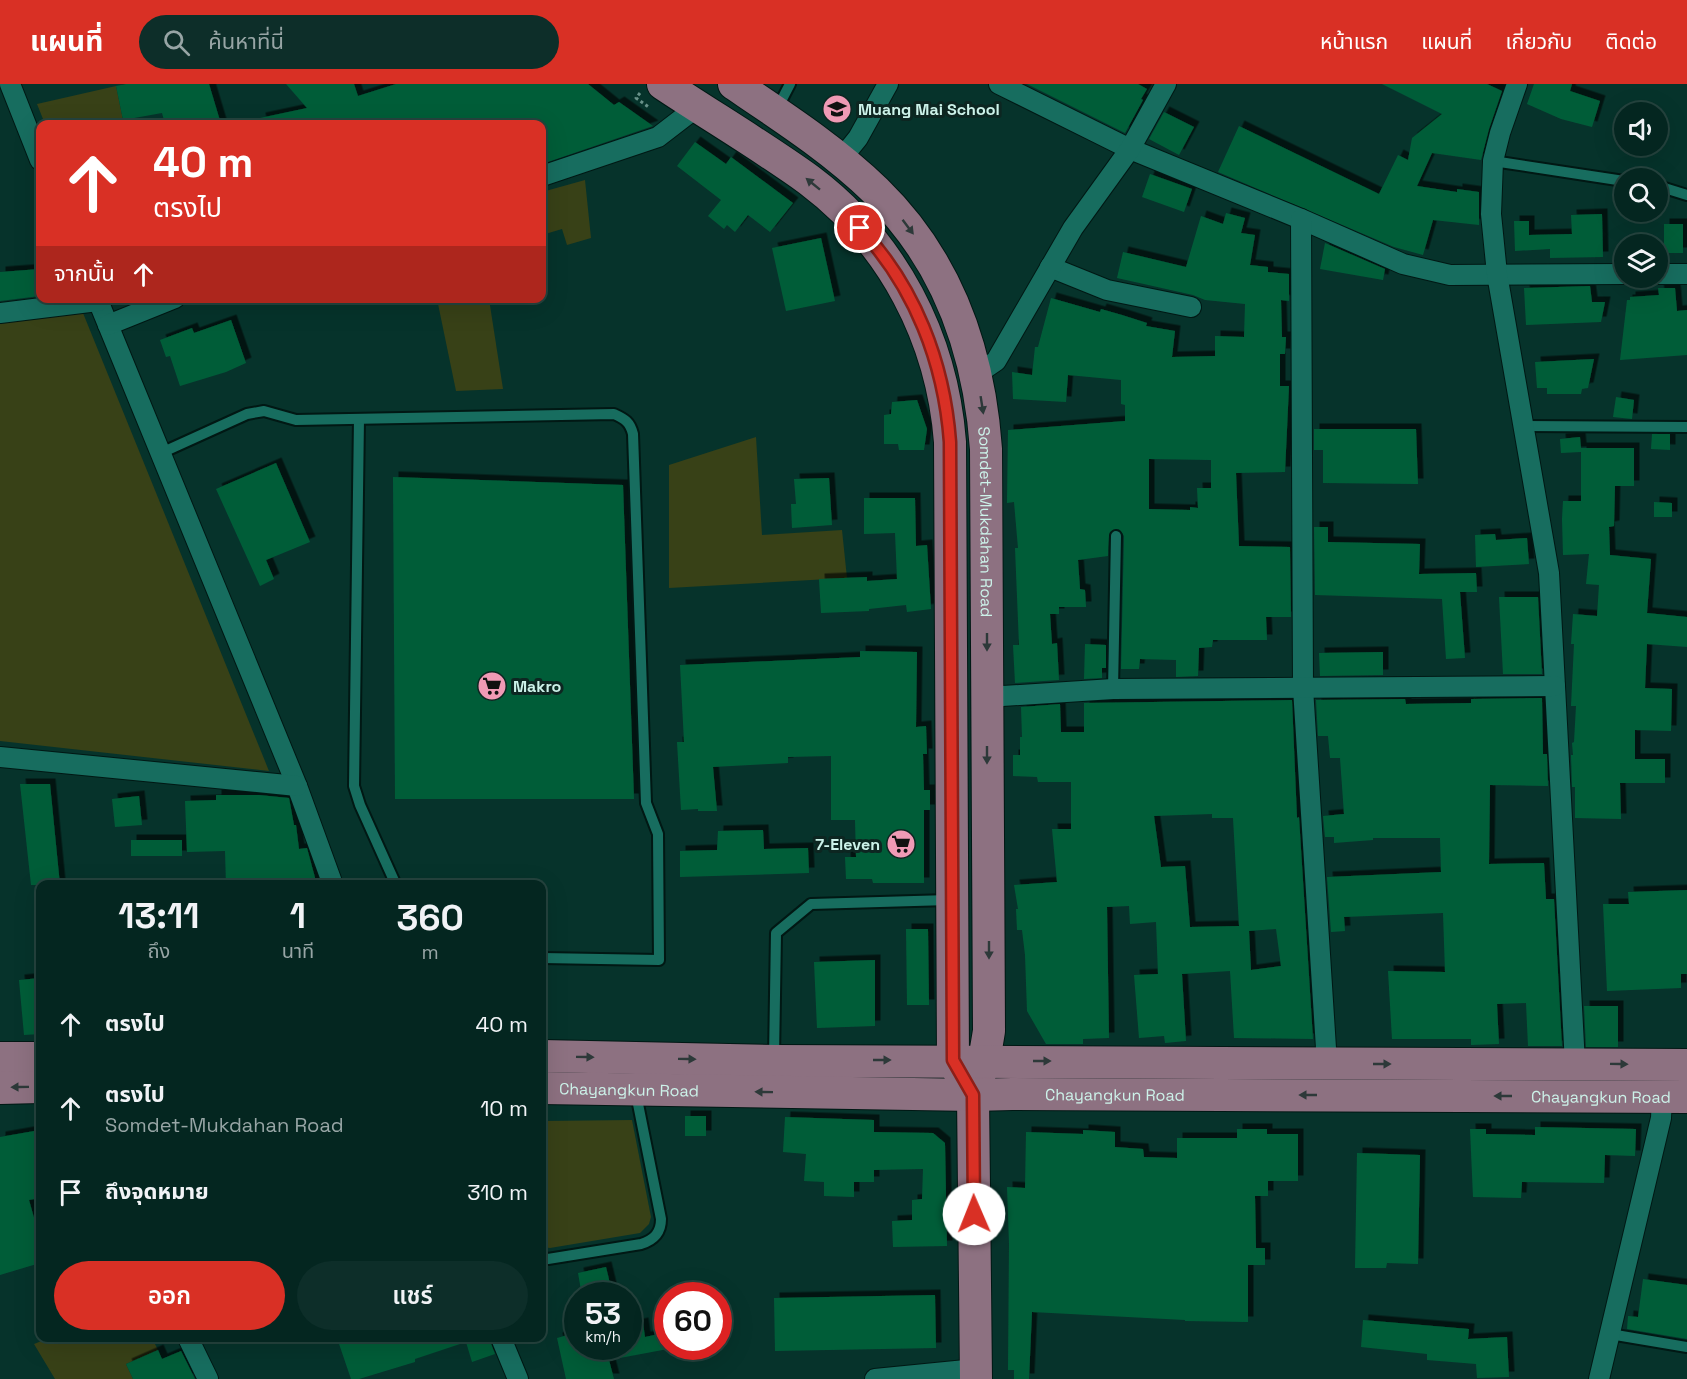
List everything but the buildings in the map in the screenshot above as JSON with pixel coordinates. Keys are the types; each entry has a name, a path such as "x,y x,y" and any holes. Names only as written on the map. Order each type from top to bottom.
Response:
{"main road":[{"name":"Somdet-Mukdahan Road","path":"663,84 810,181 851,219 890,264 908,294 933,352 946,405 950,442 953,1060"},
{"name":"Somdet-Mukdahan Road","path":"734,84 841,159 903,219 928,254 946,285 963,328 976,374 983,411 986,449 989,1031 984,1061 973,1095"},
{"name":"Chayangkun Road","path":"546,1056 774,1061 1687,1065"},
{"path":"0,1058 36,1058"},
{"path":"953,1060 973,1095 976,1374"},
{"path":"0,1088 36,1087"},
{"name":"Chayangkun Road","path":"546,1088 973,1095 1675,1097"}],"street":[{"path":"10,84 36,150"},
{"path":"841,159 858,138 888,84"},
{"path":"999,84 1130,149 1403,264 1450,274 1614,274"},
{"path":"976,374 996,361 1073,228 1130,149 1166,84"},
{"path":"1517,84 1493,161 1491,214 1497,274 1549,573 1575,1064"},
{"path":"546,175 658,137 697,107"},
{"path":"1300,219 1303,688 1327,1064"},
{"path":"1050,267 1107,290 1191,307"},
{"path":"1668,274 1687,274"},
{"path":"0,313 75,303"},
{"path":"99,303 297,786 331,880"},
{"path":"108,325 163,303"},
{"path":"987,697 1113,689 1555,686"},
{"path":"0,757 297,786"},
{"path":"1599,1379 1661,1118 1675,1097"},
{"path":"190,1342 208,1379"},
{"path":"503,1342 518,1379"},
{"path":"875,1379 976,1374"}],"lane":[{"path":"775,111 790,84"},
{"path":"1493,161 1614,179"},
{"path":"1668,189 1687,195"},
{"path":"161,453 247,414 264,411 296,420 614,414 624,418 630,424 633,434 646,803 658,834 659,960 546,958"},
{"path":"359,419 354,786 360,805 394,880"},
{"path":"1525,426 1687,427"},
{"path":"1113,689 1116,536"},
{"path":"774,1061 776,933 811,904 952,900"},
{"path":"546,1257 641,1244 654,1238 658,1233 661,1219 635,1090"},
{"path":"1610,1334 1687,1347"}],"green space":[{"path":"116,86 123,120 43,120 37,104"},
{"path":"585,180 591,238 567,245 562,229 546,234 546,191"},
{"path":"438,303 490,303 503,389 456,391"},
{"path":"83,313 269,771 0,741 0,323"},
{"path":"756,437 762,535 842,530 847,578 669,588 669,465"},
{"path":"632,1120 651,1217 649,1224 640,1233 546,1248 546,1121"},
{"path":"39,1342 154,1342 158,1350 126,1364 133,1379 55,1379 34,1344"}],"place":[{"name":"Muang Mai School","path":"837,109"},
{"name":"Makro","path":"492,686"},
{"name":"7-Eleven","path":"901,844"}],"route":[{"path":"860,228 890,264 922,323 933,352 948,413 953,1060 973,1095 974,1214"}]}
